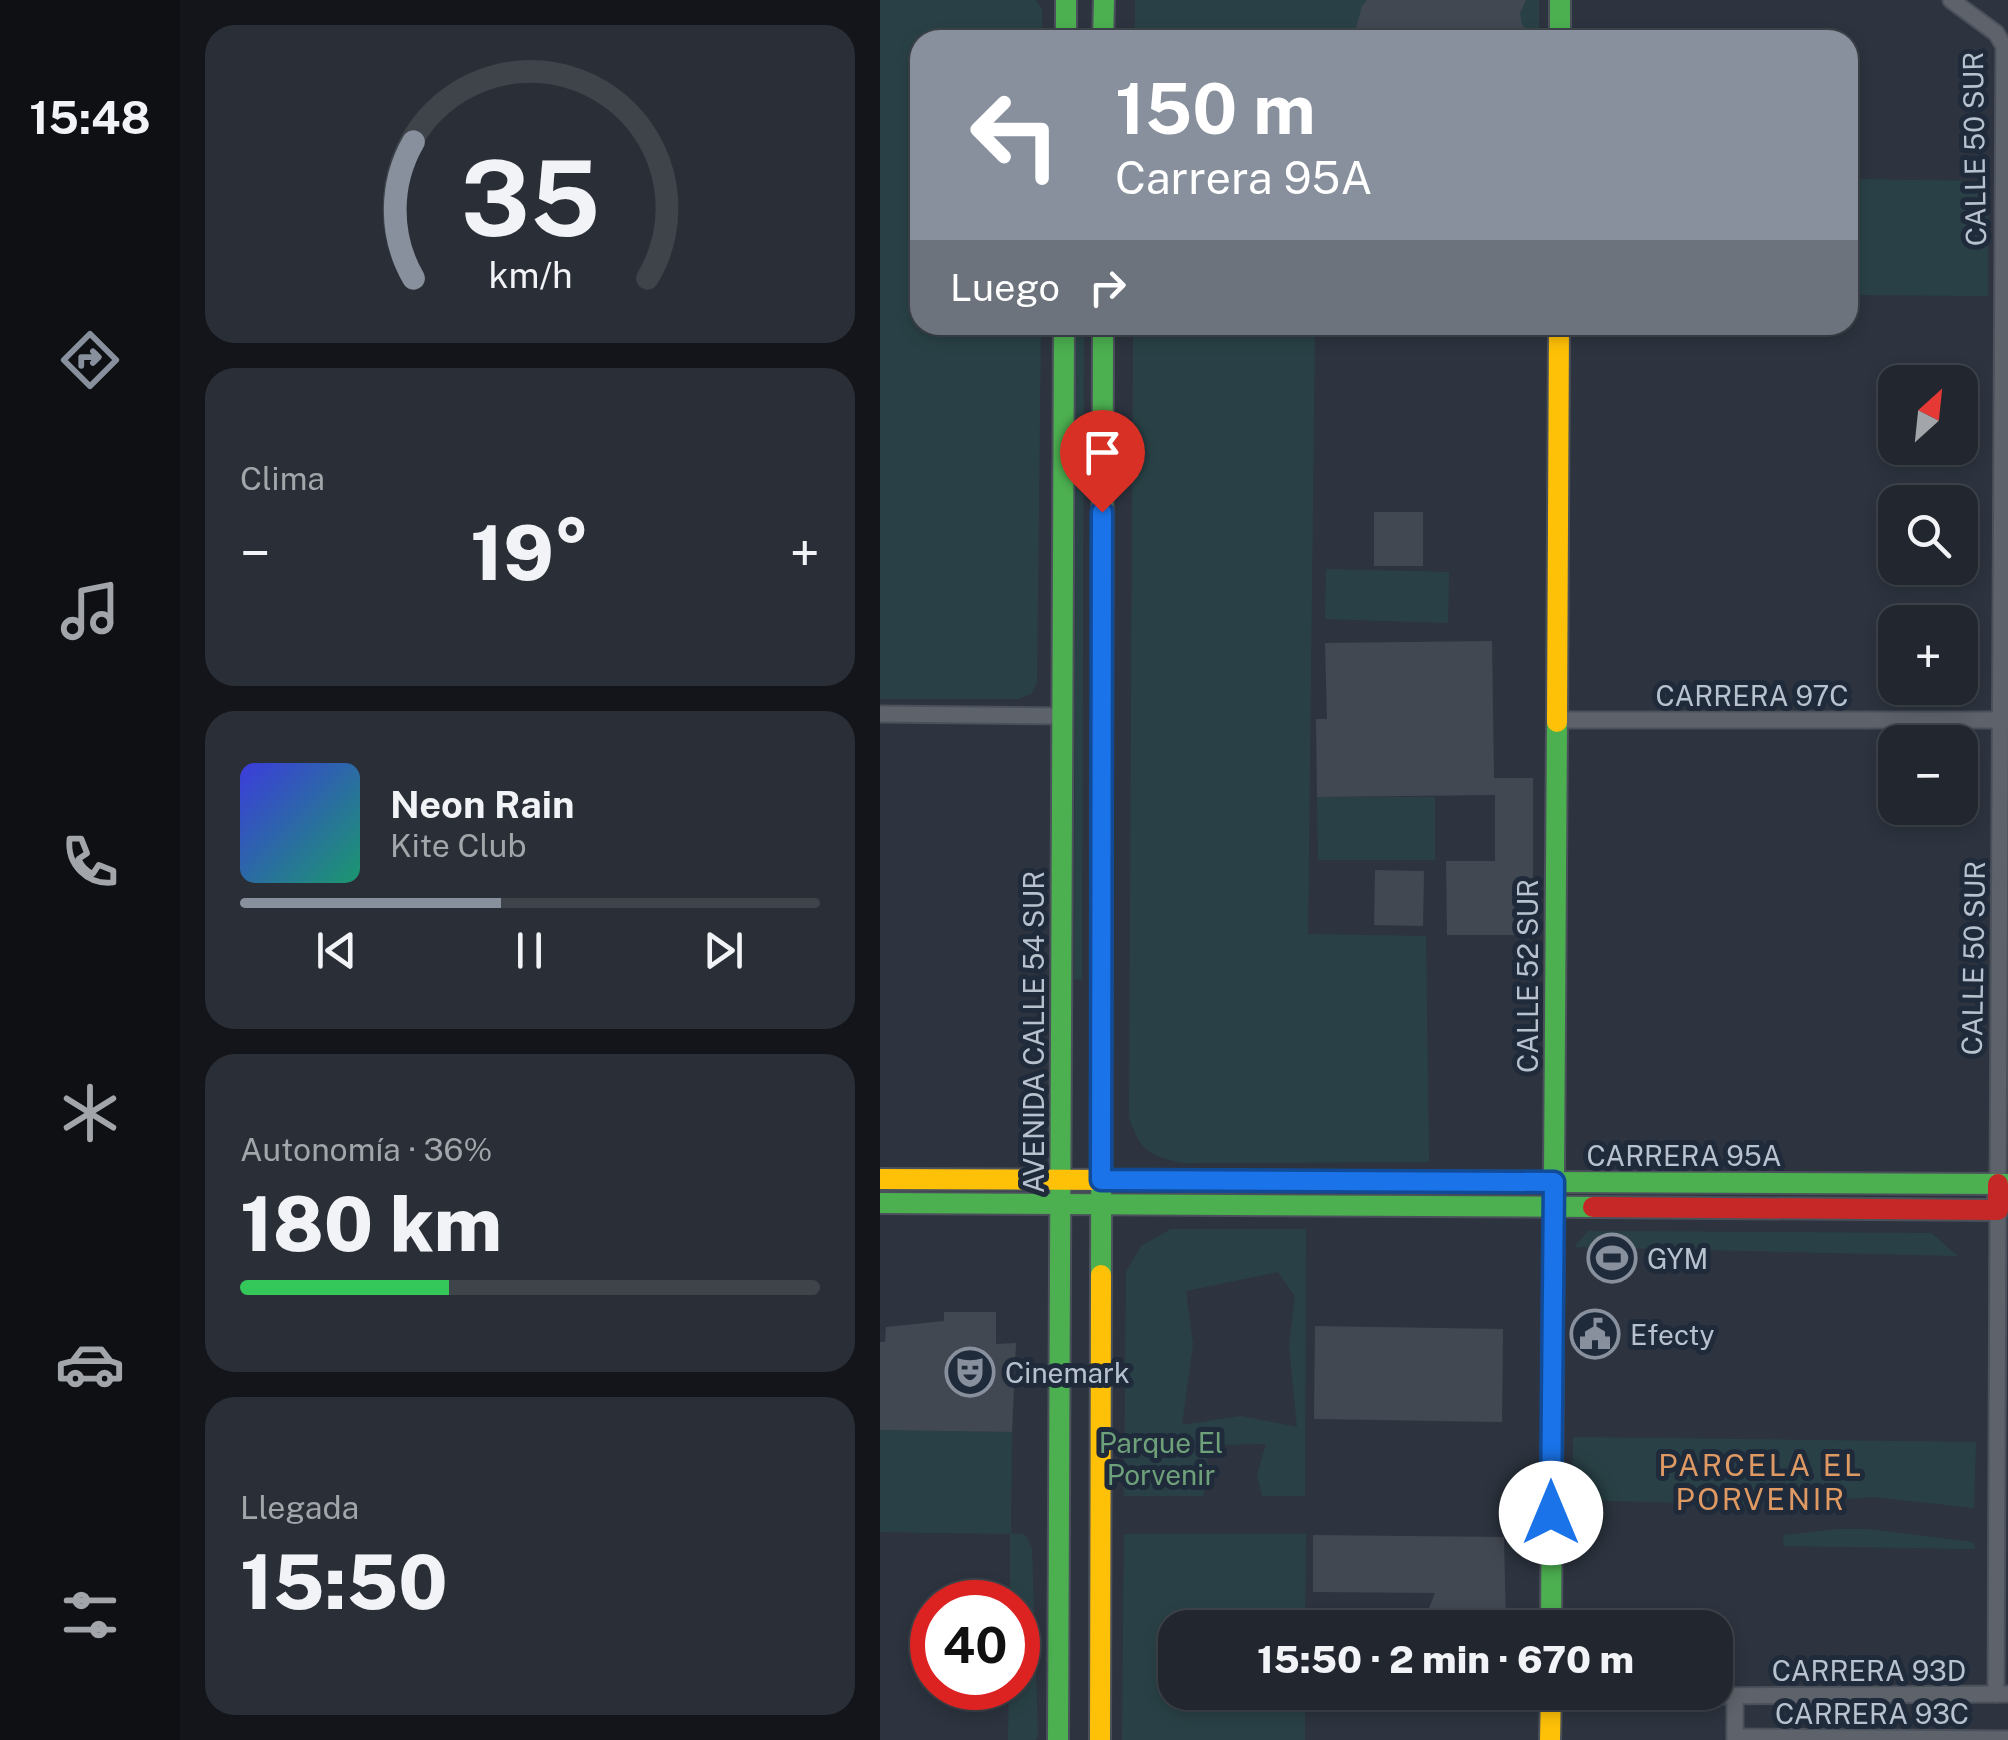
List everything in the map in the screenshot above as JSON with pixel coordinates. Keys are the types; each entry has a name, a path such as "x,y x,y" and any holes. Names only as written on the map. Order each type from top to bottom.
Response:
{"street":[{"path":"1066,0 1066,30"},
{"path":"1104,0 1104,30"},
{"path":"1560,0 1560,30"},
{"name":"CALLE 50 SUR","path":"1954,2 1996,33 2004,46 2003,1184 1998,1210 2002,1694"},
{"name":"AVENIDA CALLE 54 SUR","path":"1058,1740 1064,335"},
{"path":"1100,1740 1103,335"},
{"name":"CALLE 52 SUR","path":"1551,1610 1559,335"},
{"path":"880,714 1062,716"},
{"name":"CARRERA 97C","path":"1556,720 2005,720"},
{"name":"CARRERA 95A","path":"880,1178 2003,1184"},
{"name":"CARRERA 95A","path":"880,1203 1998,1210"},
{"name":"CARRERA 93D","path":"1735,1696 2002,1694"},
{"path":"1735,1696 1735,1738"},
{"path":"1550,1740 1551,1710"},
{"name":"CARRERA 93C","path":"1735,1738 2008,1739"}],"green space":[{"path":"880,0 1036,0 1042,9 1042,30 910,30 910,335 1041,335 1037,682 1031,694 1018,699 880,699"},
{"path":"1135,0 1539,0 1539,30 1135,30"},
{"path":"1858,179 1988,181 1988,296 1858,295"},
{"path":"1076,335 1084,335 1082,980 1074,979"},
{"path":"1133,335 1315,335 1308,934 1426,936 1429,1162 1185,1163 1148,1151 1129,1117"},
{"path":"1326,569 1449,572 1448,623 1325,619"},
{"path":"1317,797 1435,797 1435,860 1318,860"},
{"name":"Parque El Porvenir","path":"1171,1229 1306,1229 1305,1496 1262,1496 1257,1475 1266,1444 1203,1445 1211,1473 1203,1496 1124,1496 1126,1272 1141,1246","holes":["1278,1272 1295,1296 1289,1345 1297,1427 1241,1416 1182,1425 1193,1344 1186,1291"]},
{"path":"1588,1231 1931,1233 1958,1256 1574,1247"},
{"path":"880,1430 1012,1432 1011,1533 1025,1535 1032,1548 1033,1580 1010,1580 1010,1534 880,1532"},
{"path":"1573,1437 1976,1442 1974,1508 1873,1497 1762,1505 1572,1500"},
{"path":"1839,1529 1973,1542 1975,1549 1784,1546 1783,1535"},
{"path":"1124,1534 1306,1534 1305,1610 1158,1610 1158,1710 1305,1710 1305,1740 1122,1740"},
{"path":"1009,1710 1037,1710 1035,1740 1008,1740"}],"building":[{"path":"1367,0 1526,0 1520,13 1526,30 1356,30"},
{"path":"1374,512 1423,512 1423,566 1374,566"},
{"path":"1492,641 1494,778 1533,778 1533,935 1447,935 1446,861 1495,861 1495,795 1317,797 1316,719 1327,719 1325,643"},
{"path":"1375,870 1424,871 1423,926 1374,925"},
{"path":"944,1312 996,1312 996,1344 1016,1343 1012,1432 880,1430 880,1342 885,1342 886,1327 944,1321"},
{"path":"1315,1326 1503,1329 1502,1422 1314,1419"},
{"path":"1313,1535 1504,1537 1506,1610 1428,1610 1435,1593 1313,1592"}],"traffic: fast":[{"path":"1066,0 1066,30"},
{"path":"1103,30 1104,0"},
{"path":"1560,0 1560,30"},
{"path":"1058,1740 1064,335"},
{"path":"1101,1275 1103,335"},
{"path":"1551,1610 1557,722"},
{"path":"1555,1182 2008,1184"},
{"path":"880,1203 1593,1207"}],"traffic: slow":[{"path":"1557,722 1559,335"},
{"path":"880,1179 1555,1182"},
{"path":"1100,1740 1101,1275"},
{"path":"1550,1740 1551,1710"}],"traffic: jam":[{"path":"1593,1207 1998,1210 1998,1184"}],"place":[{"name":"GYM","path":"1612,1258"},
{"name":"Efecty","path":"1595,1334"},
{"name":"Cinemark","path":"970,1372"}],"district":[{"name":"PARCELA EL PORVENIR","path":"1761,1482"}],"route":[{"path":"1102,512 1101,1180 1554,1182 1551,1513"}]}
